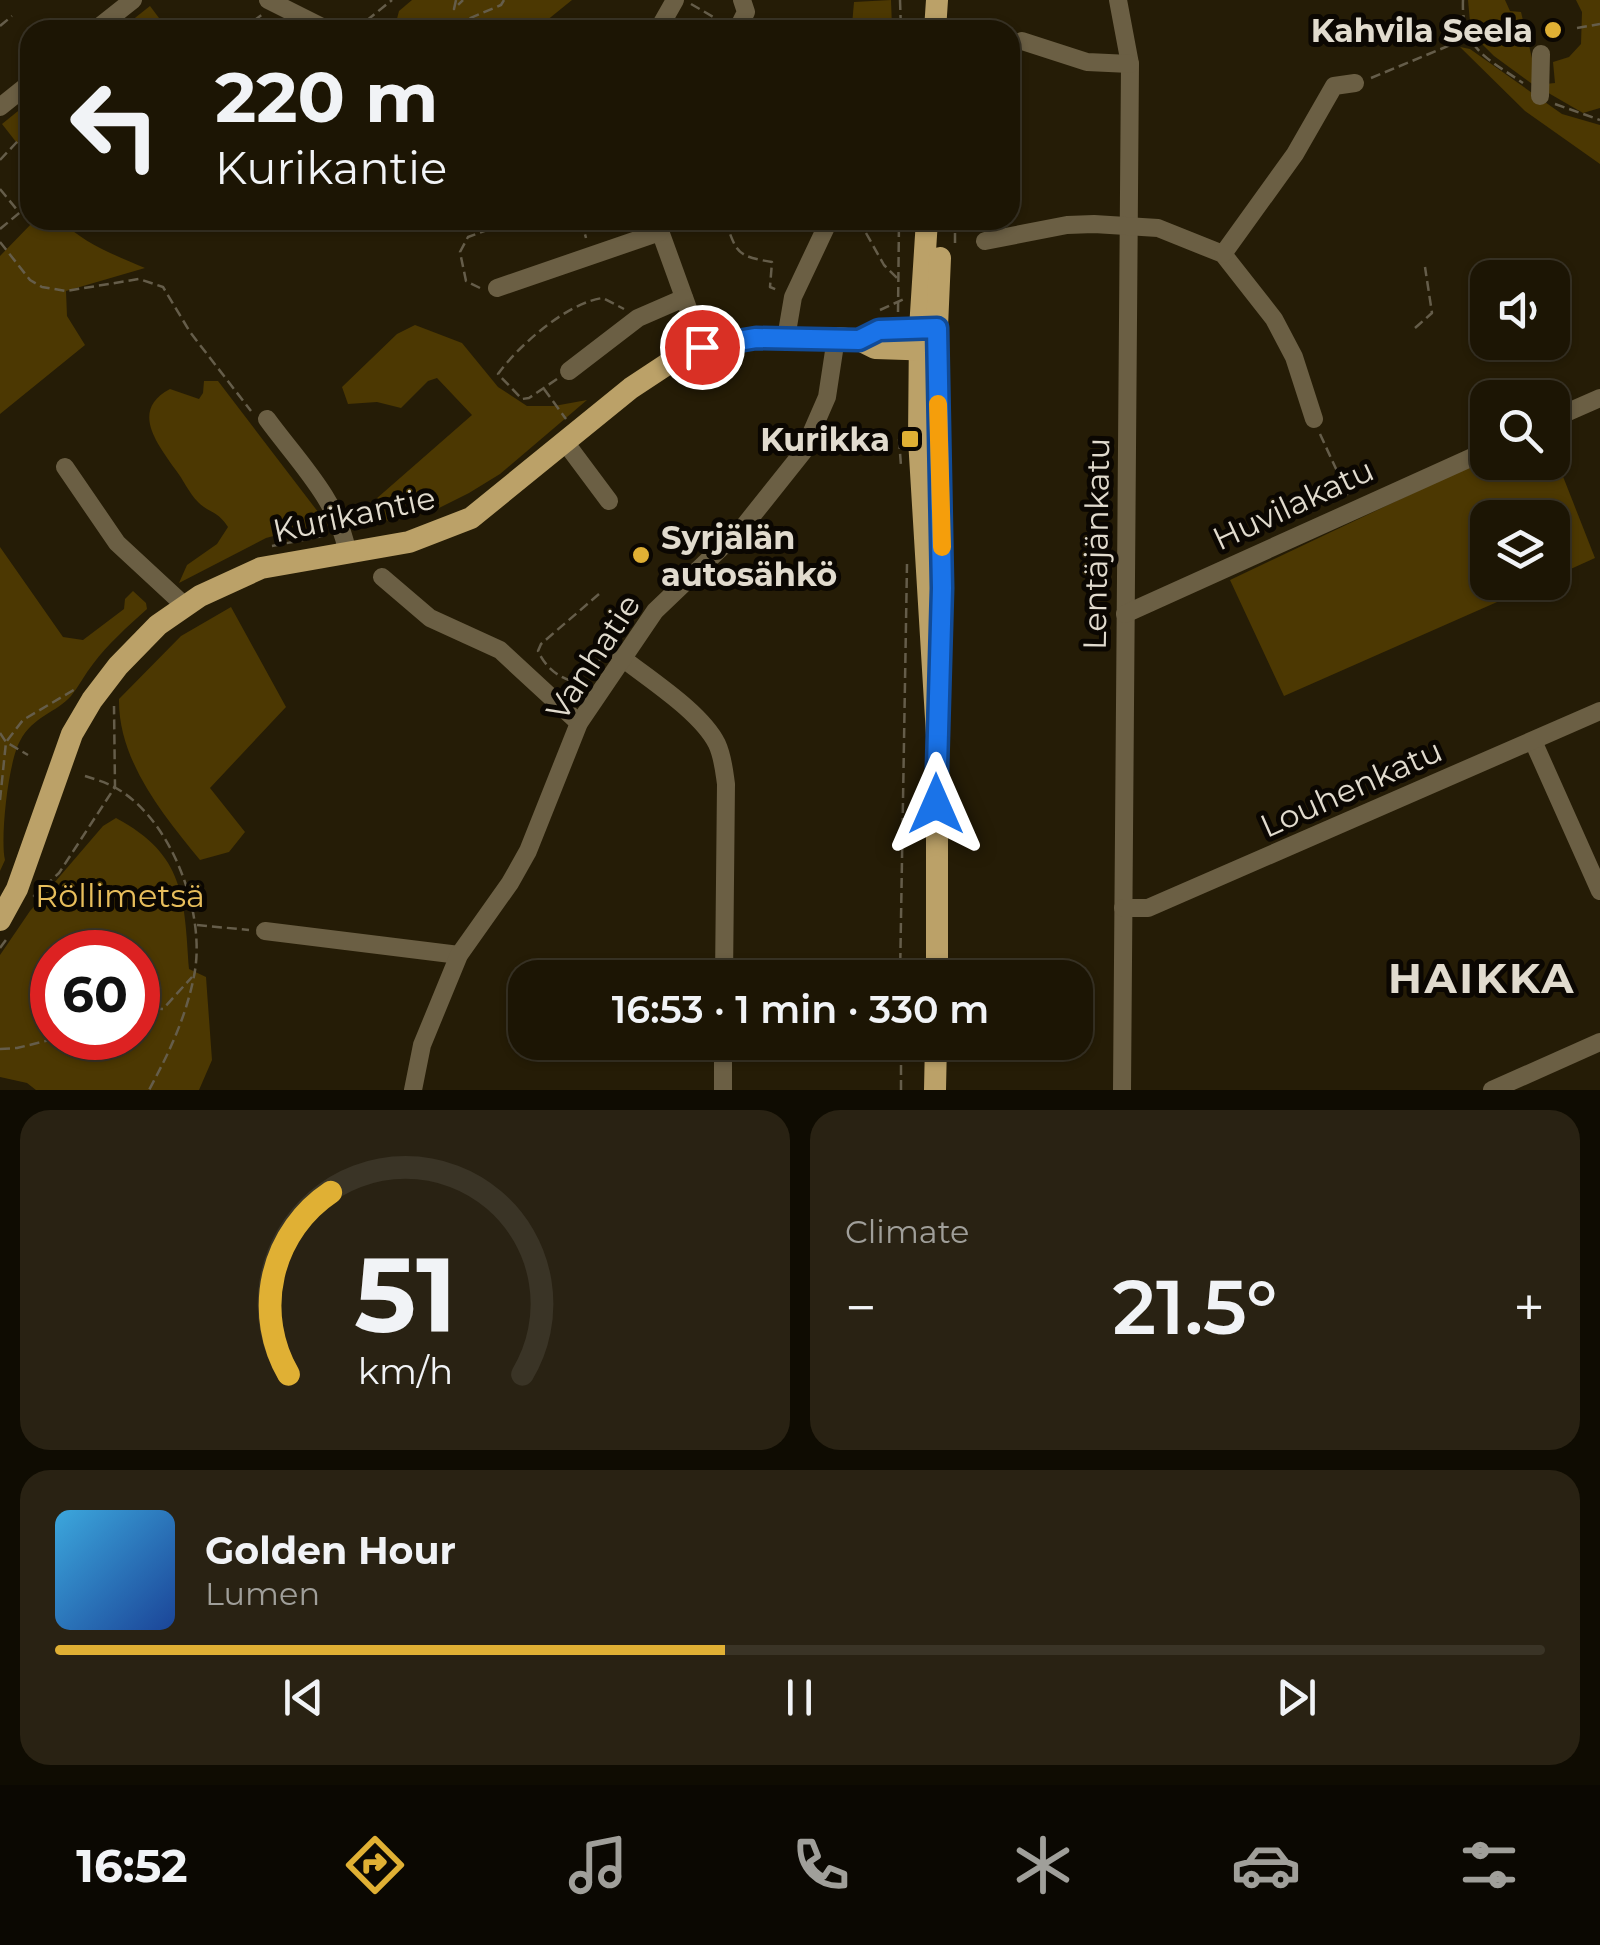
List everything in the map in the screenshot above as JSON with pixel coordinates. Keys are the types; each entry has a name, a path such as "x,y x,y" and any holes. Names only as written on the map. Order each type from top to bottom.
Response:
{"main road":[{"path":"927,230 922,337 922,491 936,735 937,960"},
{"path":"922,337 939,230"},
{"name":"Kurikantie","path":"5,927 82,714 134,650 158,625 185,606 261,568 409,542 471,518 566,431 646,377 702,347 742,339 786,338 847,339 876,348 922,337"},
{"path":"935,1090 936,1060"}],"street":[{"path":"107,20 132,0"},
{"name":"Lentäjänkatu","path":"1118,0 1130,64 1122,1090"},
{"path":"272,2 308,20"},
{"path":"1022,42 1087,62 1130,64"},
{"path":"1540,96 1541,54"},
{"path":"1223,254 1295,154 1334,86 1354,83"},
{"path":"0,107 20,91"},
{"path":"985,242 1067,226 1128,226 1158,228 1223,254 1278,328 1294,357 1314,419"},
{"path":"496,288 648,230"},
{"path":"659,230 702,347"},
{"path":"786,338 793,298 823,230"},
{"path":"569,371 638,318 684,298"},
{"name":"Vanhatie","path":"414,1090 422,1045 459,955 510,884 528,851 580,723 655,611 744,526 803,452 847,339"},
{"path":"1570,411 1600,398"},
{"path":"266,419 330,504 347,551"},
{"path":"566,431 609,501"},
{"name":"Huvilakatu","path":"1124,614 1470,458"},
{"path":"65,467 118,543 185,606"},
{"path":"382,577 430,618 500,650 580,723"},
{"path":"621,658 700,722 721,755 726,784 724,960"},
{"name":"Louhenkatu","path":"1123,908 1148,908 1600,711"},
{"path":"1534,741 1600,891"},
{"path":"265,931 459,955"},
{"path":"1492,1090 1600,1042"},
{"path":"723,1090 724,1060"}],"path":[{"path":"369,20 392,0"},
{"path":"456,0 454,8 463,0"},
{"path":"495,7 496,0"},
{"path":"465,20 504,0"},
{"path":"1463,0 1466,38 1479,52 1540,96 1600,120"},
{"path":"253,20 272,2"},
{"path":"683,2 717,20"},
{"path":"0,26 12,16"},
{"path":"1577,28 1600,24"},
{"path":"1354,83 1466,38"},
{"path":"0,160 20,139"},
{"path":"0,189 19,213 0,229"},
{"path":"487,230 468,237 460,252 469,284 496,288"},
{"path":"584,230 590,253"},
{"path":"729,230 736,251 744,257 772,262 770,287 793,298"},
{"path":"900,230 898,279 922,337"},
{"path":"954,244 955,230"},
{"path":"866,233 884,266 898,279"},
{"path":"0,242 30,280 42,286 66,290 138,278 162,287 190,332 249,410"},
{"path":"1415,328 1432,313 1425,267"},
{"path":"569,371 522,399 498,374 518,349 551,324 598,298 638,318"},
{"path":"544,388 566,431"},
{"path":"1314,419 1352,510"},
{"path":"899,432 901,467"},
{"path":"900,960 906,561"},
{"path":"599,594 541,644 538,651 545,666 574,682 584,682 624,621"},
{"path":"0,800 6,742 23,720 81,686"},
{"path":"34,896 59,873 115,787 114,703 106,713"},
{"path":"0,733 6,742 28,755"},
{"path":"85,776 115,787 160,829 177,861 195,924 194,975 176,1040 149,1090"},
{"path":"27,908 39,881"},
{"path":"34,896 55,906 92,904"},
{"path":"195,924 265,931"},
{"path":"0,948 5,927"},
{"path":"160,1009 194,975"},
{"path":"0,1049 30,1045"},
{"path":"900,1090 901,1060"}],"green space":[{"path":"412,0 572,0 547,20 397,20 399,11"},
{"path":"891,0 892,20 852,20 854,2"},
{"path":"1468,0 1505,0 1510,11 1521,12 1536,75 1535,86 1494,56 1471,33"},
{"path":"1576,0 1600,0 1600,108 1583,113 1545,91 1545,84 1555,83 1553,62 1569,57 1581,44 1582,12"},
{"path":"150,6 159,18 157,20 132,20"},
{"path":"1460,47 1470,49 1562,114 1600,125 1600,164 1525,111"},
{"path":"20,109 20,147 2,124"},
{"path":"25,230 72,230 145,268 66,291 67,316 85,345 0,414 0,256"},
{"path":"415,325 462,343 498,387 527,406 587,400 500,474 469,493 433,511 389,521 360,513 472,415 437,378 428,381 401,408 377,402 348,404 342,387 397,334"},
{"path":"204,381 218,381 328,525 322,532 266,538 179,583 187,565 217,544 228,527 192,494 155,438 149,417 158,397 170,389 199,399"},
{"path":"1470,466 1470,480 1564,480 1595,558 1570,569 1570,500 1470,500 1470,600 1501,600 1284,696 1230,580"},
{"path":"0,547 63,637 83,640 124,609 125,599 133,591 147,609 105,649 71,696 31,726 20,741 6,801 5,860 0,871"},
{"path":"231,607 286,707 210,788 245,832 229,852 200,860 158,805 134,765 121,722 119,699 181,636"},
{"name":"Röllimetsä","path":"116,818 156,847 168,863 182,899 189,969 206,977 212,1060 199,1090 36,1090 27,1083 0,1077 0,955 30,911 103,826"}],"slow traffic":[{"path":"938,404 942,547"}],"place":[{"name":"Kahvila Seela","path":"1553,30"},
{"name":"Kurikka","path":"910,439"},
{"name":"Syrjälän autosähkö","path":"641,555"}],"district":[{"name":"HAIKKA","path":"1482,978"}],"route":[{"path":"702,347 756,338 859,340 879,330 937,328 942,588 936,804"}]}
